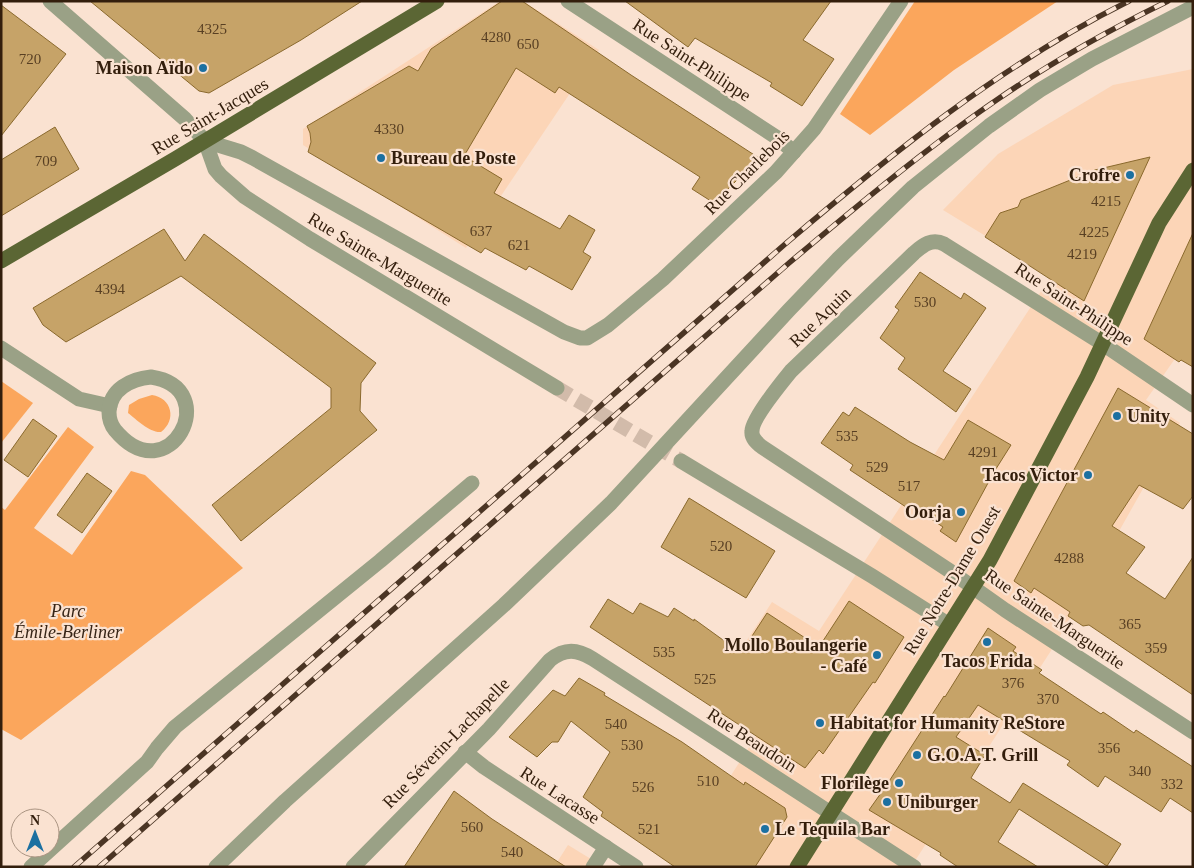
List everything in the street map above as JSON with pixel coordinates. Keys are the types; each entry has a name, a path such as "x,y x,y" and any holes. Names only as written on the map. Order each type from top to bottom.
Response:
{"main road":[{"name":"Rue Saint-Jacques","path":"1,261 437,1"},
{"name":"Rue Notre-Dame Ouest","path":"797,867 990,560 1103,344 1159,223 1193,170"}],"street":[{"name":"Rue Sainte-Marguerite","path":"50,1 170,106 205,141 215,169 245,197 310,239 557,388"},
{"name":"Rue Saint-Philippe","path":"568,1 776,137 794,152"},
{"name":"Rue Charlebois","path":"587,338 608,325 663,279 737,210 794,152 814,129 901,1"},
{"path":"216,867 285,801 504,605 611,503 789,310 838,259 913,187 989,126 1040,90 1092,60 1193,7"},
{"name":"Rue Sainte-Marguerite","path":"205,141 241,152 253,158 564,332 580,338 587,338"},
{"name":"Rue Saint-Philippe","path":"932,242 939,241 944,244 1103,344 1193,405"},
{"name":"Rue Aquin","path":"752,434 754,424 791,371 914,253 922,246 932,242"},
{"path":"1,348 79,399 110,406"},
{"path":"151,377 164,380 177,390 184,400 188,412 184,429 173,443 156,450 145,450 134,446 114,428 110,418 110,406 114,396 121,387 140,378 151,377"},
{"name":"Rue Sainte-Marguerite","path":"752,434 762,447 1005,610 1193,732"},
{"path":"681,461 948,624"},
{"path":"31,867 147,762 175,727 380,561 472,483"},
{"name":"Rue Beaudoin","path":"568,650 583,653 593,659 914,867"},
{"name":"Rue Séverin-Lachapelle","path":"353,867 489,729 550,660 556,654 568,650"},
{"name":"Rue Lacasse","path":"465,752 484,768 636,867"},
{"path":"593,867 606,847"}],"shaded area":[{"path":"500,1 523,1 599,50 466,248 303,145 303,129"},
{"path":"1193,69 1193,333 1146,400 1180,423 1056,643 911,867 671,867 694,826 730,777 758,733 707,701 772,602 819,631 1051,276 943,210 998,154 1113,85"},
{"path":"568,845 604,867 554,867"}],"green space":[{"path":"915,1 1058,1 954,70 870,135 840,114"},
{"path":"1,381 33,403 1,443"},
{"path":"152,395 164,400 170,410 169,422 161,432 148,428 128,413 129,405 139,399"},
{"name":"Parc Émile-Berliner","path":"68,427 94,447 34,528 72,555 131,471 145,475 243,568 21,740 1,729 1,507 5,510"}],"building":[{"path":"90,1 362,1 301,40 209,93 199,91"},
{"path":"502,1 522,1 759,158 714,203 692,189 700,177 559,87 555,93 516,68 464,156 502,179 494,193 560,229 569,215 595,230 583,252 591,257 572,290 529,266 526,270 485,248 481,253 308,152 311,142 307,126 409,66 418,71 431,49"},
{"path":"625,1 831,1 803,40 834,59 802,106 770,86 772,83 695,38 688,47"},
{"path":"1,5 66,54 1,136"},
{"path":"55,127 79,169 1,216 1,160"},
{"path":"1150,157 1084,301 985,237 1000,213 1018,207 1021,200 1095,170"},
{"path":"164,229 185,261 204,234 376,363 361,383 360,411 377,430 241,541 212,505 331,408 331,388 181,276 66,342 43,325 33,308"},
{"path":"1193,233 1193,367 1181,360 1179,362 1144,339"},
{"path":"920,272 961,299 964,293 986,308 943,371 971,389 956,412 898,369 905,358 880,338 899,310 895,307"},
{"path":"1118,388 1193,434 1193,496 1183,509 1139,485 1112,526 1145,547 1126,573 1165,599 1193,557 1193,695 1089,625 1083,626 1068,616 1070,612 1034,588 1031,593 1014,581"},
{"path":"855,407 910,442 944,460 968,420 1011,445 956,542 940,531 943,527 912,506 909,509 850,470 853,465 821,443 843,412 849,416"},
{"path":"33,419 57,436 28,477 4,460"},
{"path":"87,473 112,491 82,533 57,515"},
{"path":"689,498 775,551 746,598 661,547"},
{"path":"608,599 633,614 640,603 668,617 674,608 694,621 694,619 741,653 767,613 819,647 849,601 904,637 875,683 873,682 823,754 819,750 805,768 590,627"},
{"path":"988,628 1016,647 1013,651 1042,670 1039,673 1101,714 1103,712 1134,733 1136,730 1193,767 1193,813 1170,798 1161,812 1105,776 1098,787 1067,765 1070,761 978,705 956,737 985,755 971,778 1010,803 1023,783 1121,844 1107,866 1019,809 998,842 1038,867 958,867 940,855 941,853 869,810 945,697"},
{"path":"579,678 682,742 744,785 745,782 785,808 787,817 755,867 675,867 601,816 603,812 583,797 610,752 571,721 558,742 552,742 537,757 509,737 553,690 565,696"},
{"path":"454,791 492,819 566,867 404,867"}],"tunnel":[{"path":"557,388 681,461"}],"railway":[{"path":"74,867 784,245 865,177 949,112 992,82 1082,26 1129,1"},
{"path":"99,867 789,263 866,199 944,138 1018,85 1081,47 1168,1"}],"place":[{"name":"Maison Aïdo","path":"203,68"},
{"name":"Bureau de Poste","path":"381,158"},
{"name":"Crofre","path":"1130,175"},
{"name":"Unity","path":"1117,416"},
{"name":"Tacos Victor","path":"1088,475"},
{"name":"Oorja","path":"961,512"},
{"name":"Tacos Frida","path":"987,642"},
{"name":"Mollo Boulangerie - Café","path":"877,655"},
{"name":"Habitat for Humanity ReStore","path":"820,723"},
{"name":"G.O.A.T. Grill","path":"917,755"},
{"name":"Florilège","path":"899,783"},
{"name":"Uniburger","path":"887,802"},
{"name":"Le Tequila Bar","path":"765,829"}]}
